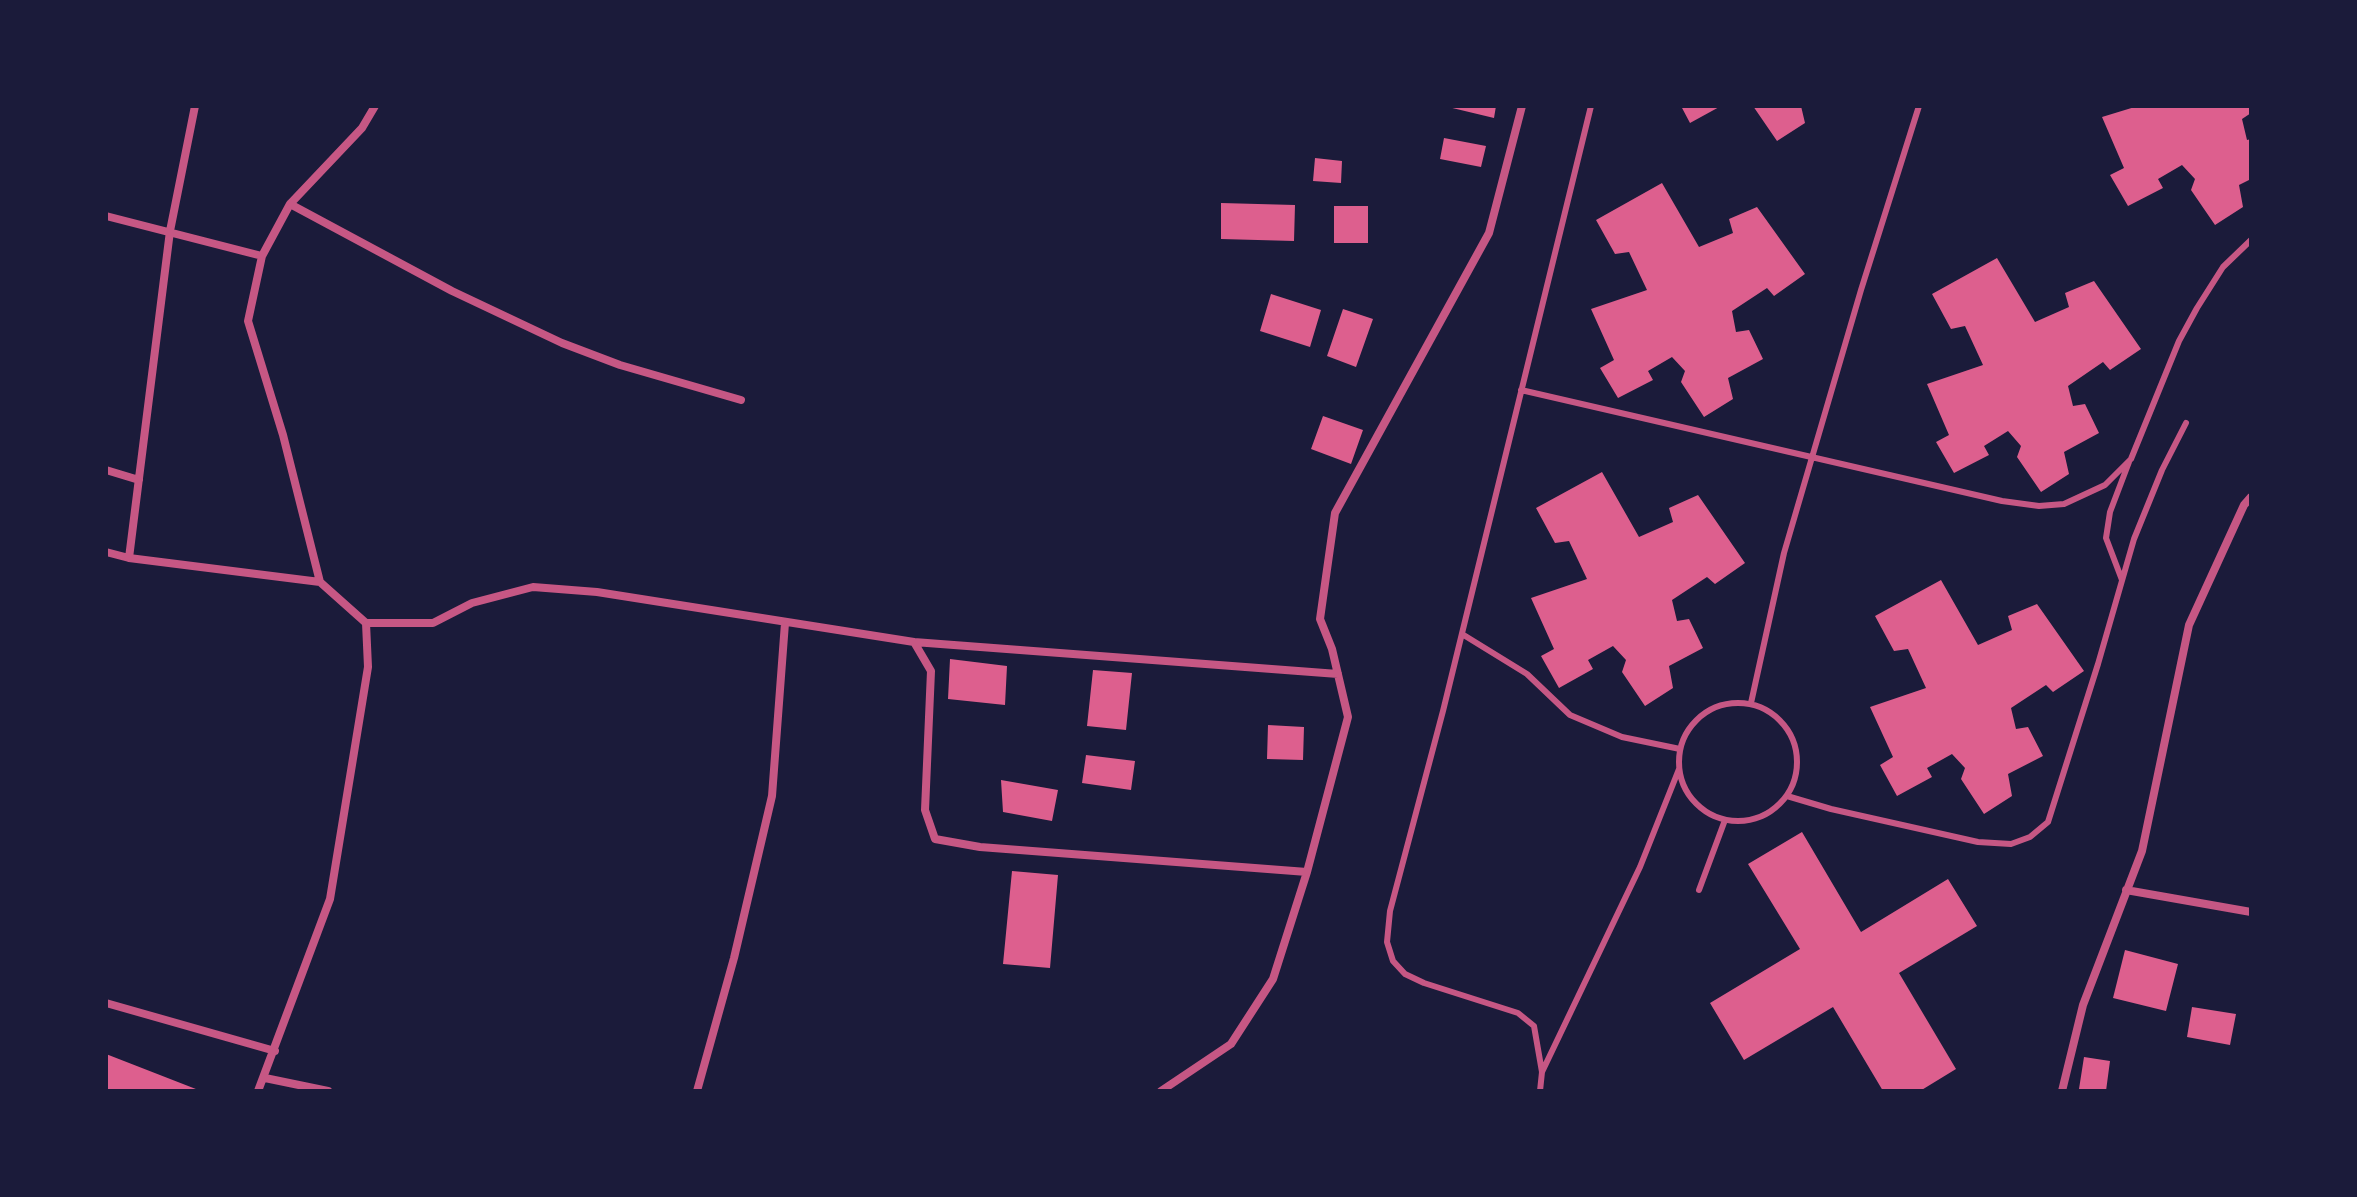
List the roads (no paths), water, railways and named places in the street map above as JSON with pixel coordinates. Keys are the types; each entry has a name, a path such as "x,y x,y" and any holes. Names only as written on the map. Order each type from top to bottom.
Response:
{"street":[{"path":"129,558 170,231 195,106"},
{"path":"375,106 362,128 290,204 262,256 248,321 283,435 320,582 366,623 433,623 472,603 533,587 597,592 914,642 1338,674"},
{"path":"1161,1091 1231,1044 1273,979 1307,872 1348,717 1320,619 1335,513 1489,233 1522,106"},
{"path":"290,204 452,291 562,343 620,365 741,400"},
{"path":"106,216 262,256"},
{"path":"106,470 139,480"},
{"path":"2062,1091 2083,1005 2142,851 2189,625 2244,505 2251,497"},
{"path":"106,552 129,558 320,582"},
{"path":"258,1091 330,899 368,667 366,623"},
{"path":"697,1091 734,958 772,796 785,623"},
{"path":"914,642 931,671 925,810 935,839 980,847 1307,872"},
{"path":"2126,890 2251,912"},
{"path":"106,1003 275,1051"},
{"path":"265,1078 328,1091"}],"lane":[{"path":"1540,1091 1542,1072 1534,1026 1518,1013 1405,974 1393,961 1387,942 1390,911 1462,634 1591,106"},
{"path":"1751,703 1784,553 1919,106"},
{"path":"2122,580 2106,538 2110,512 2179,341 2223,267 2251,240"},
{"path":"1521,390 2002,501 2039,506 2064,504 2105,485 2131,459"},
{"path":"1787,796 1978,842 2011,844 2030,837 2048,822 2134,539 2162,470 2186,423"},
{"path":"1462,634 1527,674 1570,715 1622,737 1680,749"},
{"path":"1542,1072 1640,867 1679,769 1680,749 1689,727 1706,711 1728,702 1751,703 1773,712 1789,730 1797,751 1796,775 1787,796 1770,812 1748,821 1725,820 1703,811 1687,794 1679,769"},
{"path":"1699,890 1725,820"}]}
